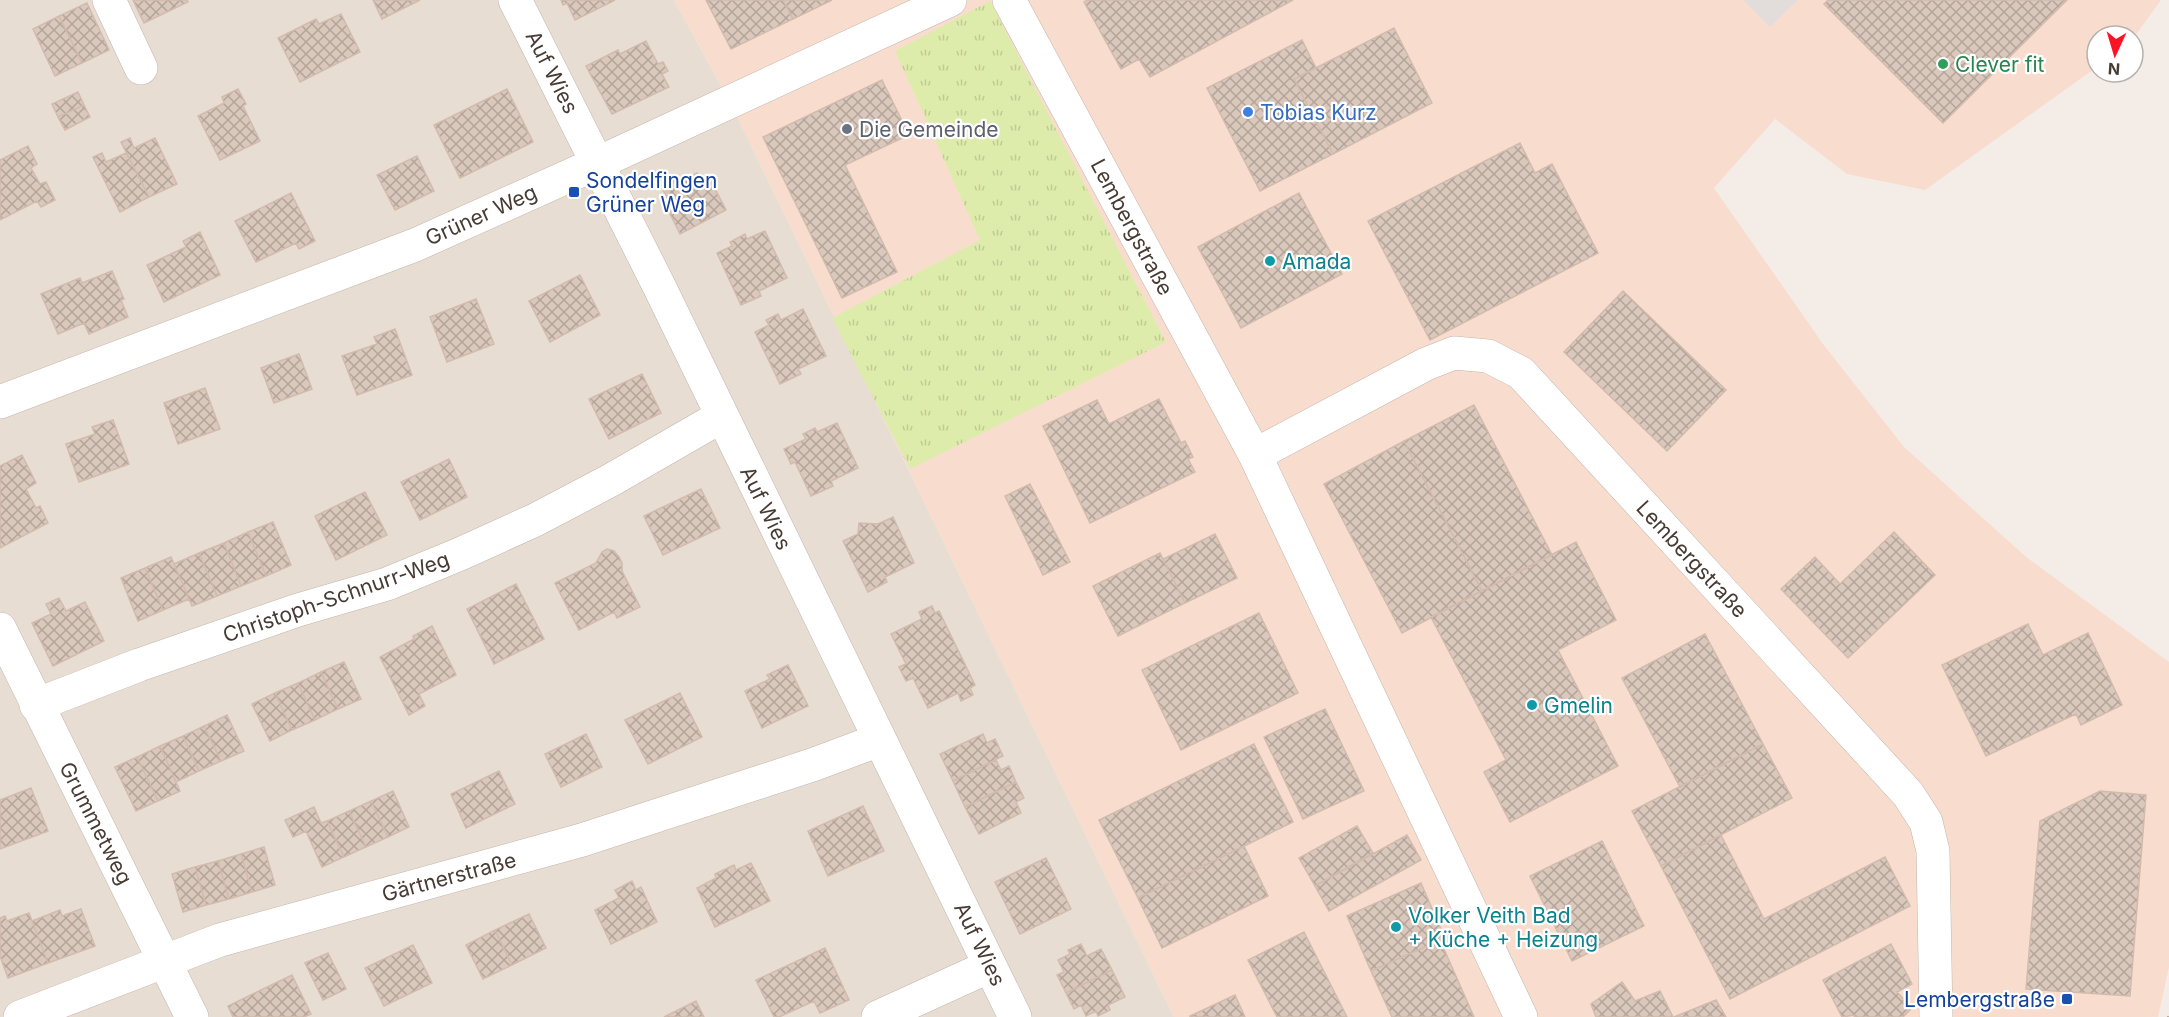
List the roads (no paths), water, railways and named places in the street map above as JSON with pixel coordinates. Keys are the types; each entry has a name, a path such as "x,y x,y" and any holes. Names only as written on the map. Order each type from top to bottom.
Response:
{"street":[{"path":"109,0 141,68"},
{"name":"Auf Wies","path":"515,0 598,163 1015,1017"},
{"name":"Grüner Weg","path":"0,402 415,245 950,0"},
{"name":"Lembergstraße","path":"1009,0 1255,455 1521,1017"},
{"name":"Lembergstraße","path":"1255,455 1426,364 1454,353 1488,356 1521,373 1908,794 1926,822 1933,851 1936,1017"},
{"name":"Christoph-Schnurr-Weg","path":"36,705 139,665 298,610 387,584 460,554 535,520 611,480 722,416"},
{"name":"Grummetweg","path":"0,629 192,1017"},
{"name":"Gärtnerstraße","path":"20,1017 165,960 252,930 641,822 815,764 879,740"},
{"path":"878,1017 990,966"}],"place":[{"name":"Clever fit","path":"1943,64"},
{"name":"Tobias Kurz","path":"1248,112"},
{"name":"Die Gemeinde","path":"847,129"},
{"name":"Sondelfingen Grüner Weg","path":"574,192"},
{"name":"Amada","path":"1270,261"},
{"name":"Gmelin","path":"1532,705"},
{"name":"Volker Veith Bad + Küche + Heizung","path":"1396,927"},
{"name":"Lembergstraße","path":"2067,999"}]}
